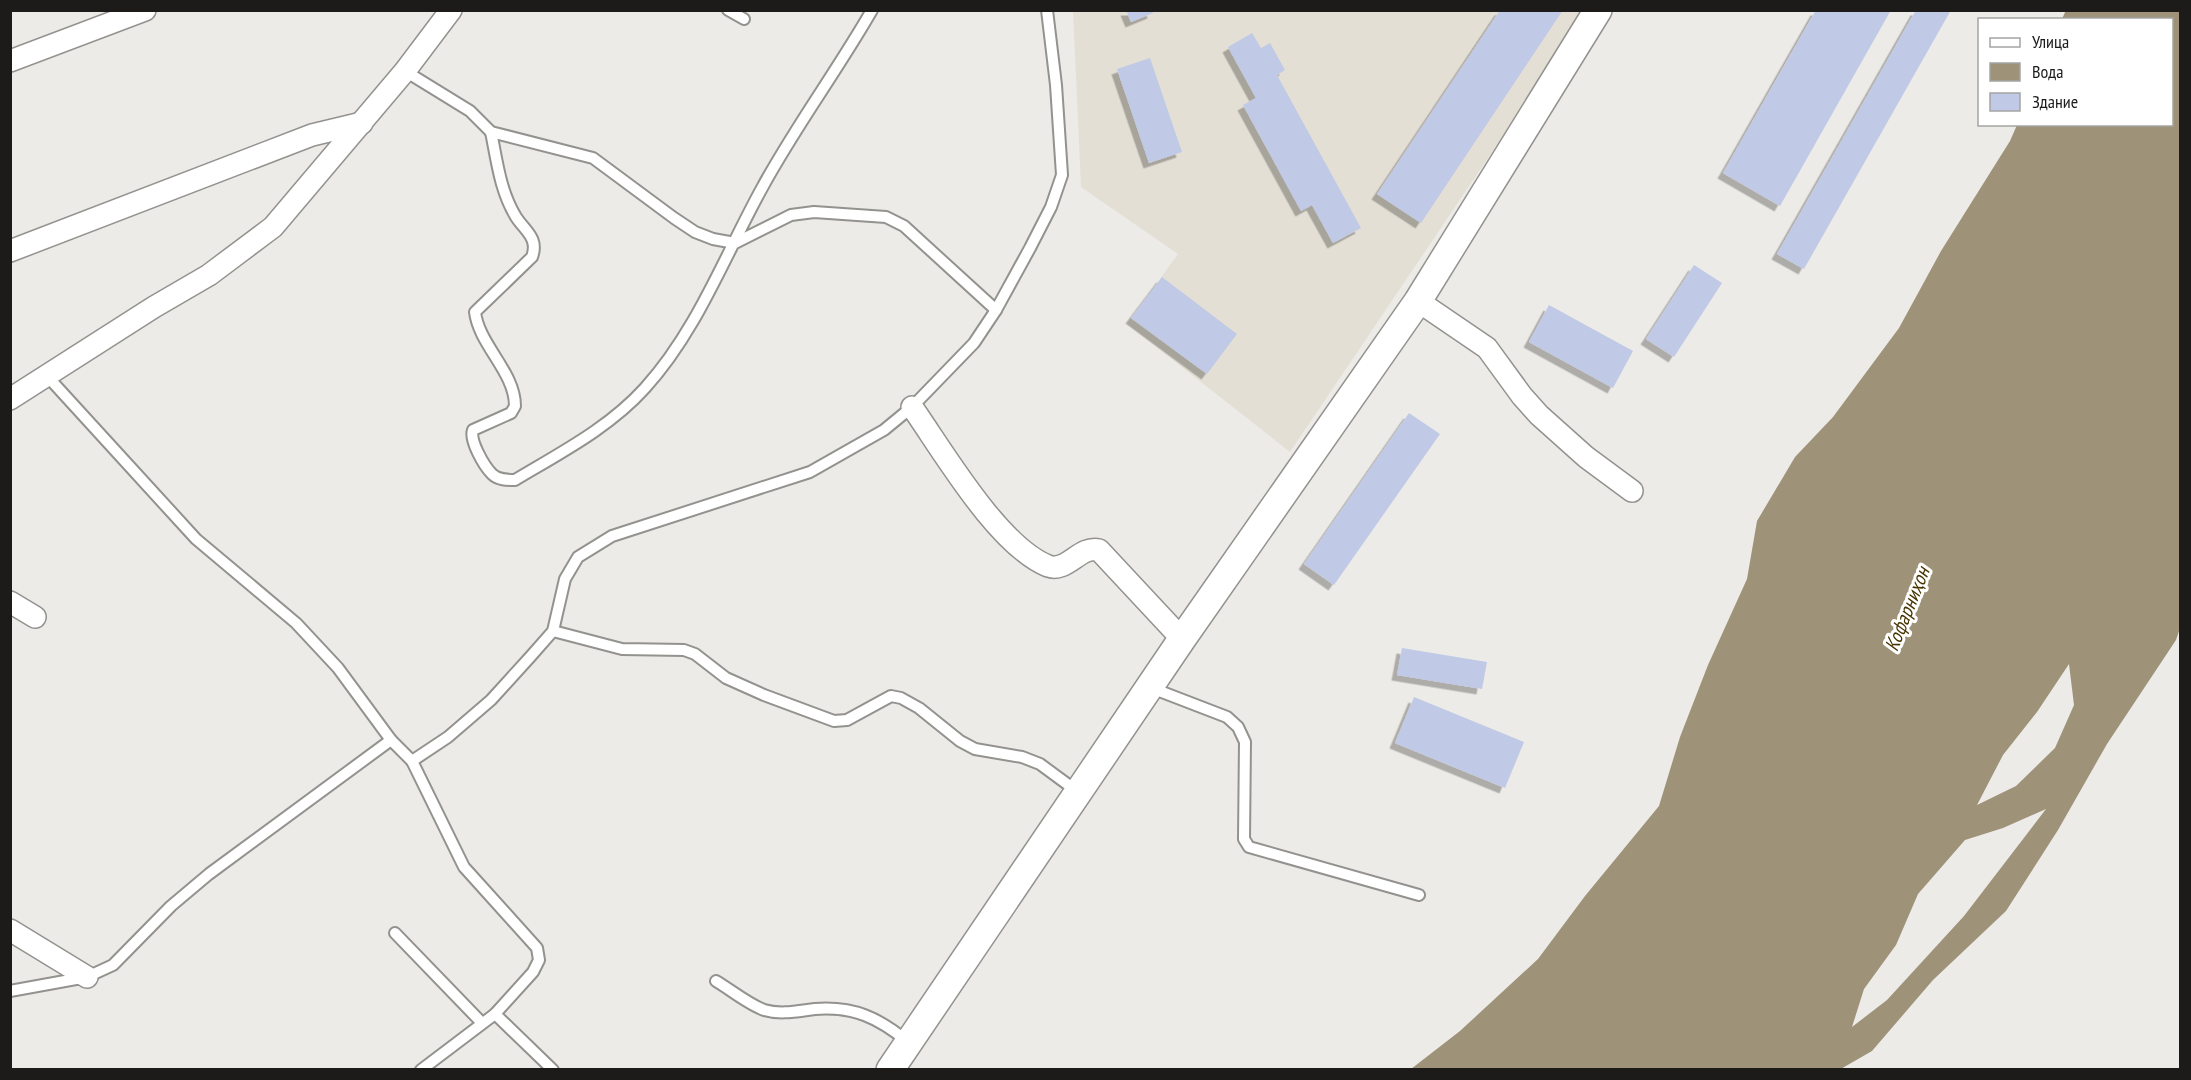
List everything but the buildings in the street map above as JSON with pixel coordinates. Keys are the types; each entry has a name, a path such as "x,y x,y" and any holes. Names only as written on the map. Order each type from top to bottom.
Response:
{"street":[{"path":"10,61 145,10"},
{"path":"10,399 48,377 154,307 209,275 273,227 405,71 451,10"},
{"path":"890,1070 1149,687 1418,301 1599,10"},
{"path":"10,251 312,135 362,123"},
{"path":"1418,301 1487,348 1539,415 1586,457 1632,491"},
{"path":"912,407 971,494 996,523 1025,550 1048,566 1057,567 1088,550 1099,549 1182,639"},
{"path":"10,602 35,617"},
{"path":"10,930 87,977"}],"lane":[{"path":"729,10 744,19"},
{"path":"491,132 500,182 516,218 535,243 532,257 475,312 480,328 515,398 511,413 473,430 471,434 491,473 498,478 515,480 596,431 646,387 689,327 735,243 761,189 872,10"},
{"path":"412,761 448,737 491,700 553,631 565,579 578,558 593,546 612,536 810,472 884,430 912,407 974,343 996,310 1051,207 1062,175 1056,85 1047,10"},
{"path":"405,71 470,111 491,132 593,158 695,232 735,243 791,214 814,212 886,217 904,226 996,310"},
{"path":"48,377 196,539 303,630 338,668 391,740 412,761 464,867 537,948 539,960 533,972 495,1014 421,1070"},
{"path":"553,631 621,649 684,650 695,654 726,678 834,721 848,720 891,696 901,698 919,708 960,741 975,749 1022,757 1040,764 1078,792"},
{"path":"1149,687 1227,717 1238,727 1245,742 1244,839 1249,847 1419,895"},
{"path":"10,991 87,977 113,965 171,906 210,874 391,740"},
{"path":"395,933 482,1023"},
{"path":"716,981 763,1009 781,1013 819,1009 863,1012 887,1025 908,1042"},
{"path":"495,1014 553,1070"}],"shaded area":[{"path":"1073,11 1587,11 1290,452 1127,324 1178,254 1081,187"}],"water":[{"name":"Кофарниҳон","path":"2066,10 2180,11 2180,628 2176,640 2107,744 2058,830 2006,911 1933,980 1872,1051 1839,1070 1411,1069 1460,1031 1538,959 1585,896 1659,806 1680,737 1708,665 1747,579 1757,521 1795,457 1833,417 1899,328 1941,251 2010,141 2017,126 2173,126 2173,18 2062,18","holes":["2069,664 2074,705 2055,748 2016,786 1977,805 2003,755 2037,712","2046,809 1964,916 1887,1000 1852,1027 1864,989 1896,945 1918,894 1965,840 2003,828"]}]}
